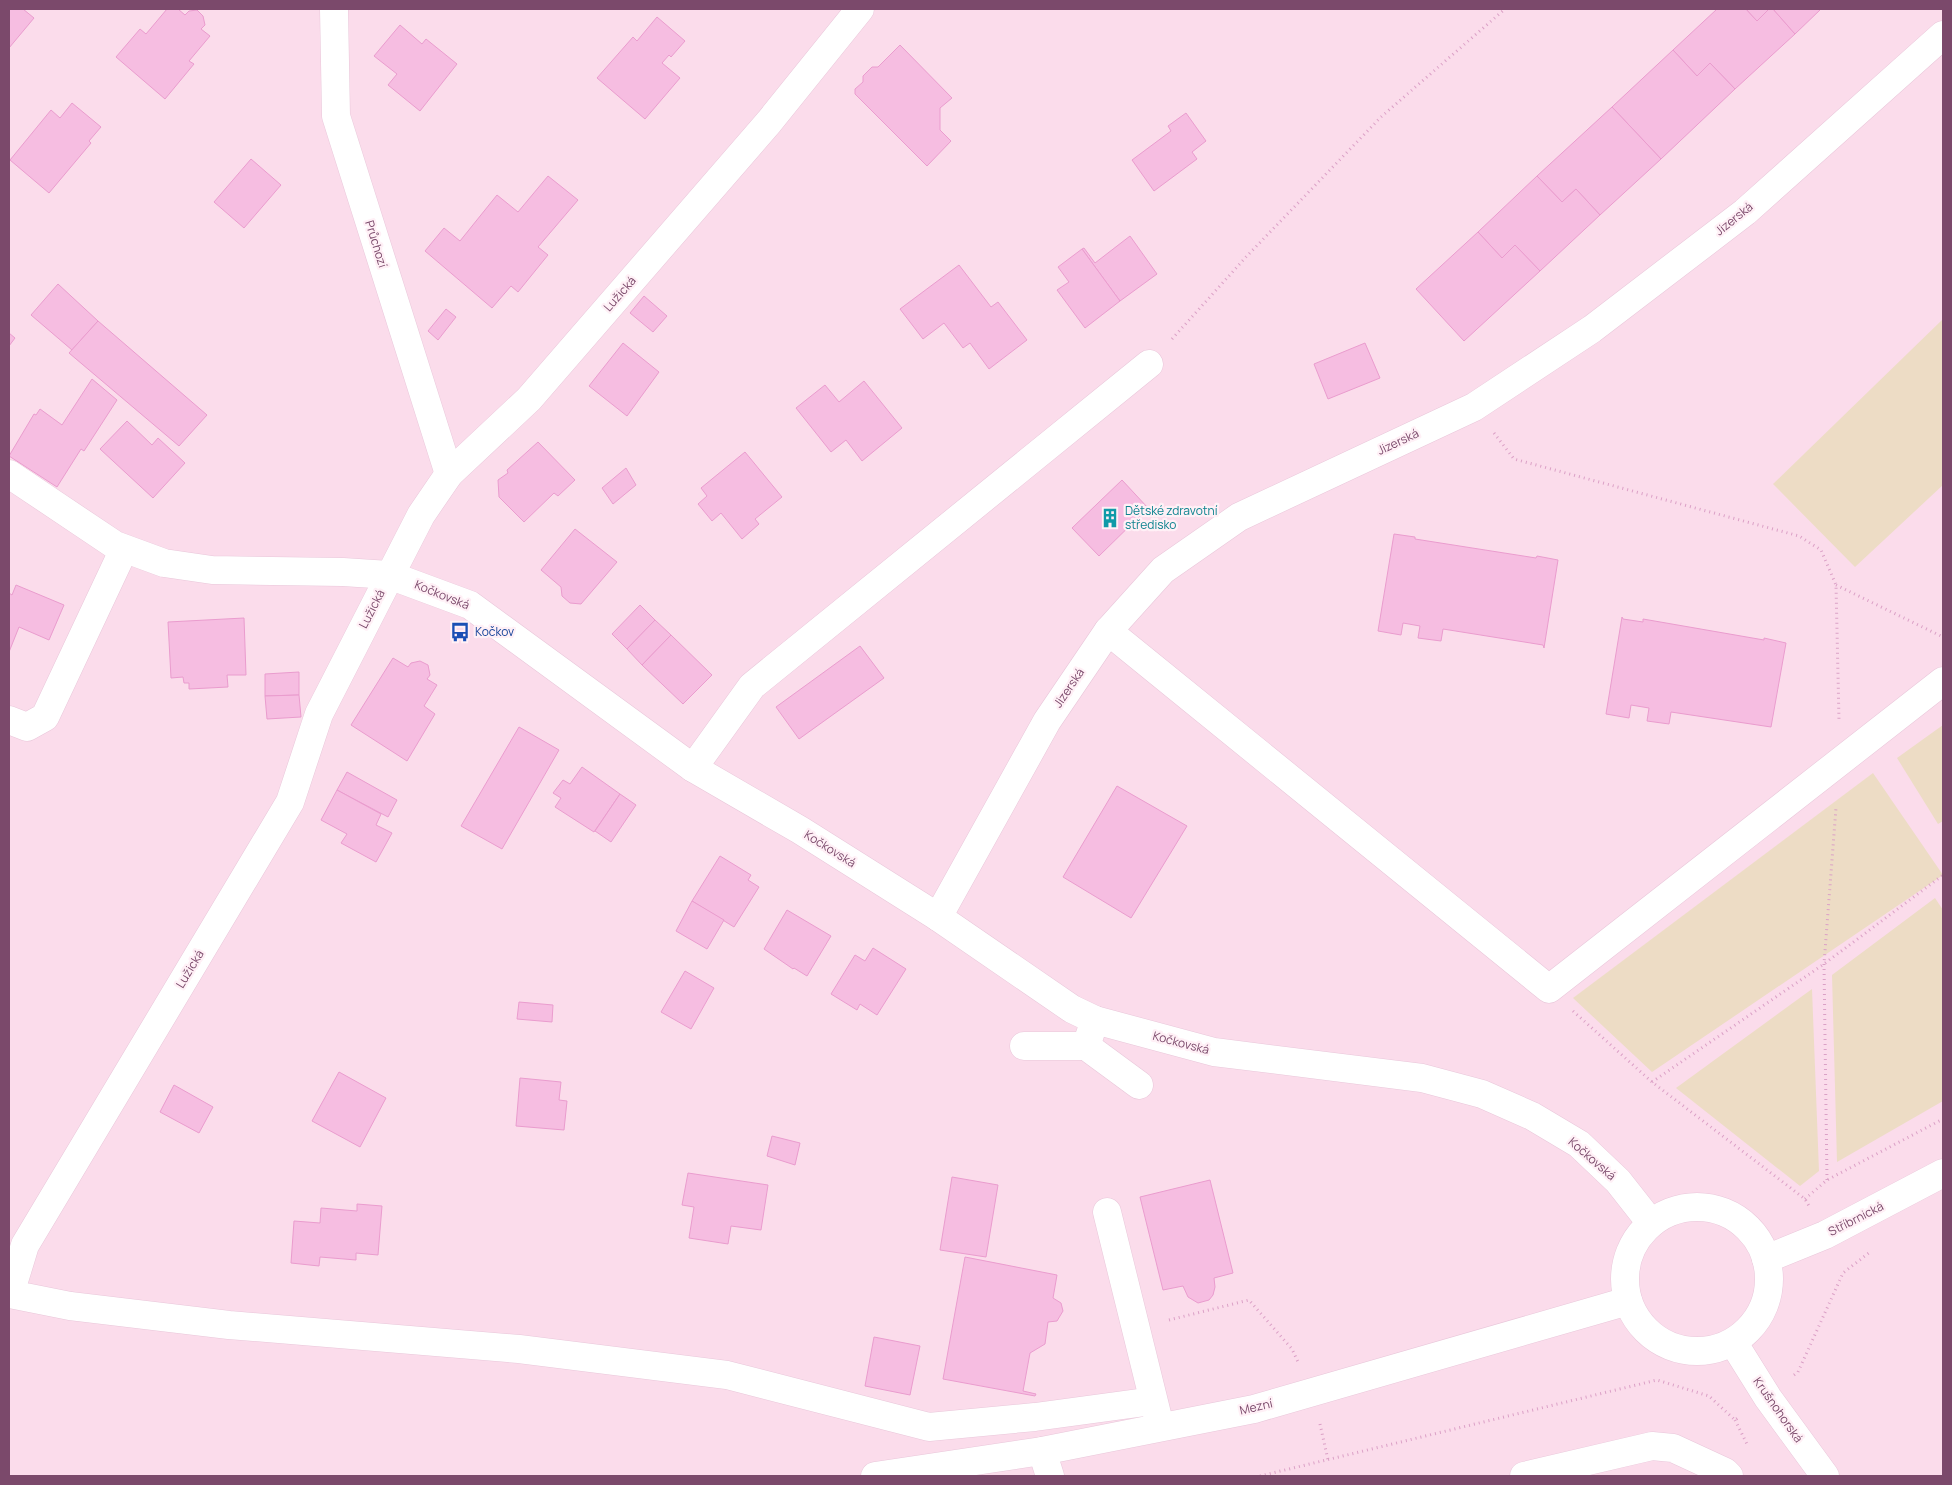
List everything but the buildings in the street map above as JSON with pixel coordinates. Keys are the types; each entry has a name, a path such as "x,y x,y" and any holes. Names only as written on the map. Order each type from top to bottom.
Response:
{"street":[{"name":"Průchozí","path":"334,9 336,116 449,474"},
{"name":"Lužická","path":"860,9 769,122 529,399 449,474 422,515 389,575 319,714 290,802 25,1245 10,1294 70,1306 219,1324 519,1349 728,1376 929,1427 1035,1417 1153,1400"},
{"name":"Jizerská","path":"938,917 1047,721 1108,631 1163,570 1239,517 1474,407 1592,329 1744,212 1943,35"},
{"path":"693,768 752,686 1149,364"},
{"name":"Kočkovská","path":"9,474 115,546 164,563 212,570 343,572 389,575 470,605 693,768 800,830 938,917 1072,1009 1095,1020 1214,1052 1422,1078 1482,1094 1532,1116 1579,1144 1618,1182 1652,1223"},
{"path":"9,720 27,727 45,716 124,549"},
{"path":"1108,631 1548,989 1943,681"},
{"path":"1086,1046 1095,1020"},
{"path":"1024,1046 1086,1046 1139,1085"},
{"name":"Stříbrnická","path":"1766,1259 1826,1234 1943,1173"},
{"path":"1697,1207 1718,1210 1736,1219 1750,1230 1760,1243 1766,1259 1769,1276 1766,1300 1759,1317 1749,1330 1733,1342 1711,1350 1688,1351 1666,1345 1648,1333 1635,1318 1628,1302 1625,1272 1630,1253 1638,1237 1652,1223 1665,1214 1697,1207"},
{"path":"1107,1212 1160,1427"},
{"name":"Mezní","path":"875,1476 1042,1451 1254,1409 1628,1302"},
{"name":"Krušnohorská","path":"1733,1342 1768,1398 1826,1476"},
{"path":"1524,1476 1652,1446 1673,1448 1725,1472 1729,1476"},
{"path":"1042,1451 1050,1476"}],"path":[{"path":"1149,364 1246,257 1381,117 1505,9"},
{"path":"1474,407 1514,459 1799,536 1821,550 1836,585 1840,761 1824,964 1827,1180"},
{"path":"1836,585 1943,637"},
{"path":"1652,1082 1824,964 1943,875"},
{"path":"1548,989 1652,1082 1804,1199 1826,1234"},
{"path":"1804,1199 1827,1180 1943,1119"},
{"path":"1260,1476 1657,1380 1709,1396 1734,1420 1768,1398 1798,1372 1843,1273 1872,1250"},
{"path":"1136,1328 1248,1300 1292,1349 1313,1392 1328,1460"}],"shaded area":[{"path":"9,9 1943,9 1943,1476 9,1476"},
{"path":"1943,319 1943,485 1855,567 1773,484"},
{"path":"1943,725 1943,821 1938,824 1897,758"},
{"path":"1873,773 1943,875 1652,1072 1573,998"},
{"path":"1935,898 1943,910 1943,1101 1837,1162 1832,975"},
{"path":"1812,989 1819,1171 1800,1186 1676,1088"}],"place":[{"name":"Dětské zdravotní středisko","path":"1110,518"},
{"name":"Kočkov","path":"460,632"}]}
